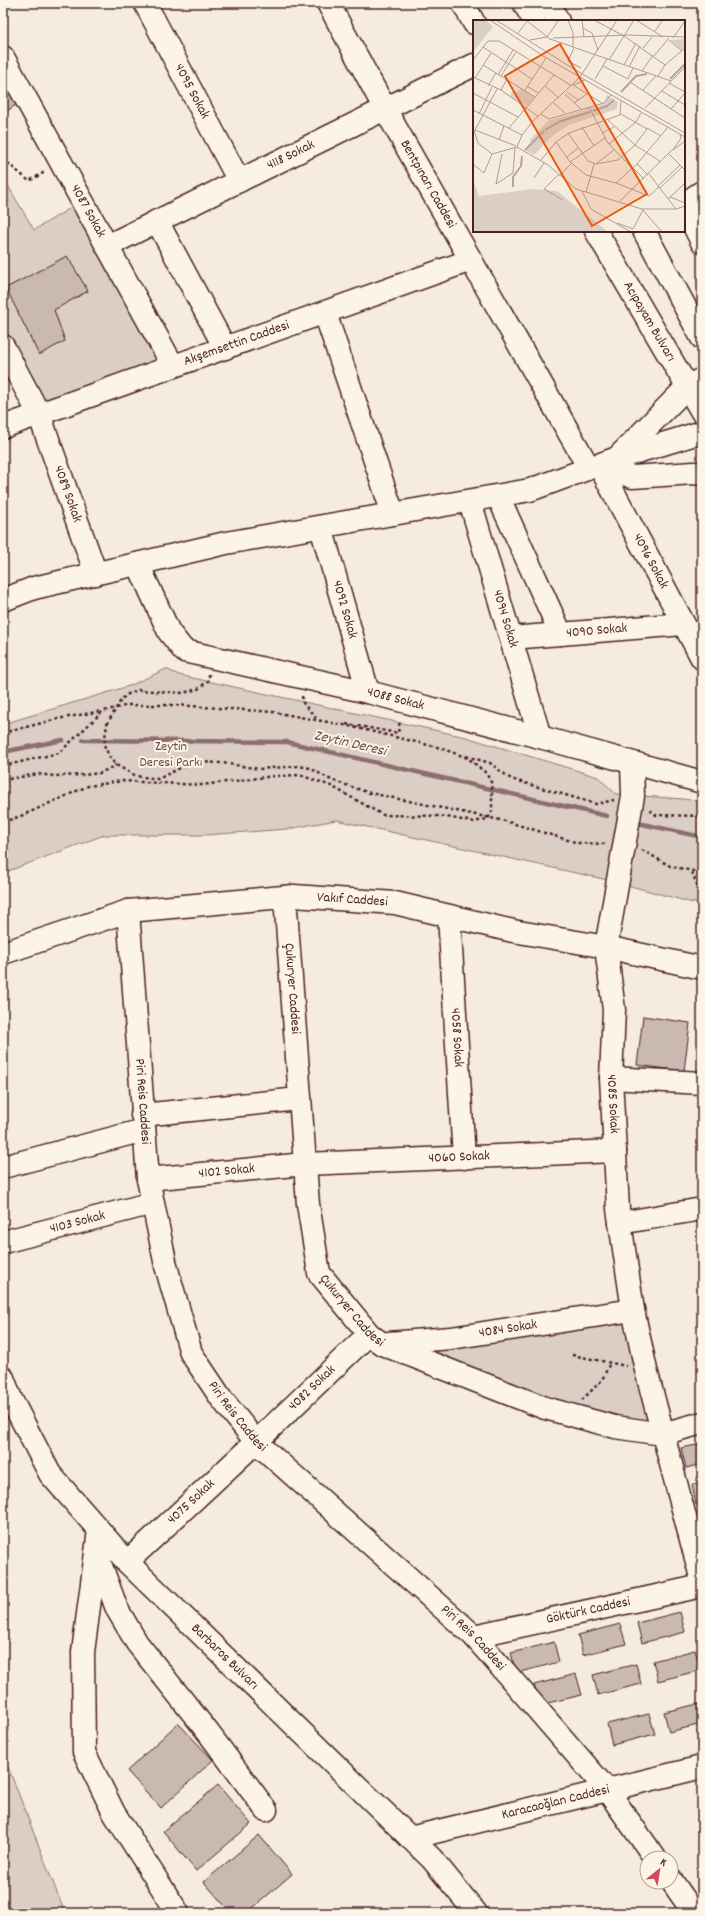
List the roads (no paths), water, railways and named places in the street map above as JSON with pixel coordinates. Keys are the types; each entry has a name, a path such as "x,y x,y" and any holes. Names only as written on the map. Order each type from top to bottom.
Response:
{"street":[{"name":"4095 Sokak","path":"145,3 239,181"},
{"name":"Bentpınarı Caddesi","path":"328,3 385,109 471,260 602,464"},
{"path":"463,3 473,21"},
{"path":"524,3 533,20"},
{"path":"549,3 558,20"},
{"name":"4087 Sokak","path":"3,57 173,366"},
{"name":"4118 Sokak","path":"107,246 473,65"},
{"path":"702,192 693,198 688,208 691,220 702,242"},
{"path":"157,221 225,348"},
{"name":"Acıpayam Bulvarı","path":"597,232 695,383 702,412"},
{"path":"645,232 677,295 702,338"},
{"path":"653,232 677,295 702,315"},
{"name":"Akşemsettin Caddesi","path":"3,427 471,260"},
{"path":"325,313 392,514"},
{"name":"4089 Sokak","path":"3,346 39,414 96,574"},
{"path":"602,464 695,383"},
{"path":"3,600 34,588 226,543 530,490 602,464 702,432"},
{"path":"602,464 632,477 694,473 702,474"},
{"name":"4096 Sokak","path":"602,464 683,624 702,658"},
{"path":"498,496 561,634"},
{"name":"4094 Sokak","path":"470,501 540,737"},
{"name":"4092 Sokak","path":"321,527 368,692"},
{"name":"4088 Sokak","path":"138,564 169,632 184,651 368,692 540,737 702,782"},
{"name":"4090 Sokak","path":"511,638 683,624"},
{"name":"4085 Sokak","path":"632,763 633,796 624,839 606,947 614,1010 611,1078 618,1209 633,1310 646,1370 663,1439 702,1581"},
{"name":"Vakıf Caddesi","path":"3,953 128,911 285,897 395,903 513,931 606,947 702,968"},
{"name":"Çukuryer Caddesi","path":"285,897 308,1204 319,1273 376,1339 545,1408 663,1439 702,1423"},
{"name":"Piri Reis Caddesi","path":"128,911 148,1179 166,1266 191,1353 221,1398 256,1442 474,1636 607,1790 649,1850"},
{"name":"4058 Sokak","path":"449,916 464,1158"},
{"path":"611,1078 702,1083"},
{"path":"3,1167 143,1123 299,1099"},
{"name":"4060 Sokak","path":"305,1164 614,1151"},
{"name":"4102 Sokak","path":"148,1179 305,1164"},
{"name":"4103 Sokak","path":"3,1242 153,1203"},
{"path":"620,1223 702,1209"},
{"name":"4084 Sokak","path":"376,1339 451,1338 633,1310"},
{"name":"4082 Sokak","path":"256,1442 376,1339"},
{"name":"Barbaros Bulvarı","path":"3,1378 11,1399 50,1474 127,1562 432,1859 476,1913"},
{"name":"4075 Sokak","path":"127,1562 256,1442"},
{"path":"99,1530 83,1652 84,1752 114,1812 178,1913"},
{"path":"96,1552 117,1609 137,1643 207,1731 266,1810"},
{"name":"Göktürk Caddesi","path":"474,1636 702,1586"},
{"name":"Karacaoğlan Caddesi","path":"410,1838 702,1767"},
{"path":"678,1890 694,1913"}],"waterway":[{"name":"Zeytin Deresi","path":"3,752 63,740"},
{"name":"Zeytin Deresi","path":"83,740 287,742 607,816"},
{"name":"Zeytin Deresi","path":"638,823 702,837"}],"park label":[{"name":"Zeytin Deresi Parkı","path":"171,756"}]}
